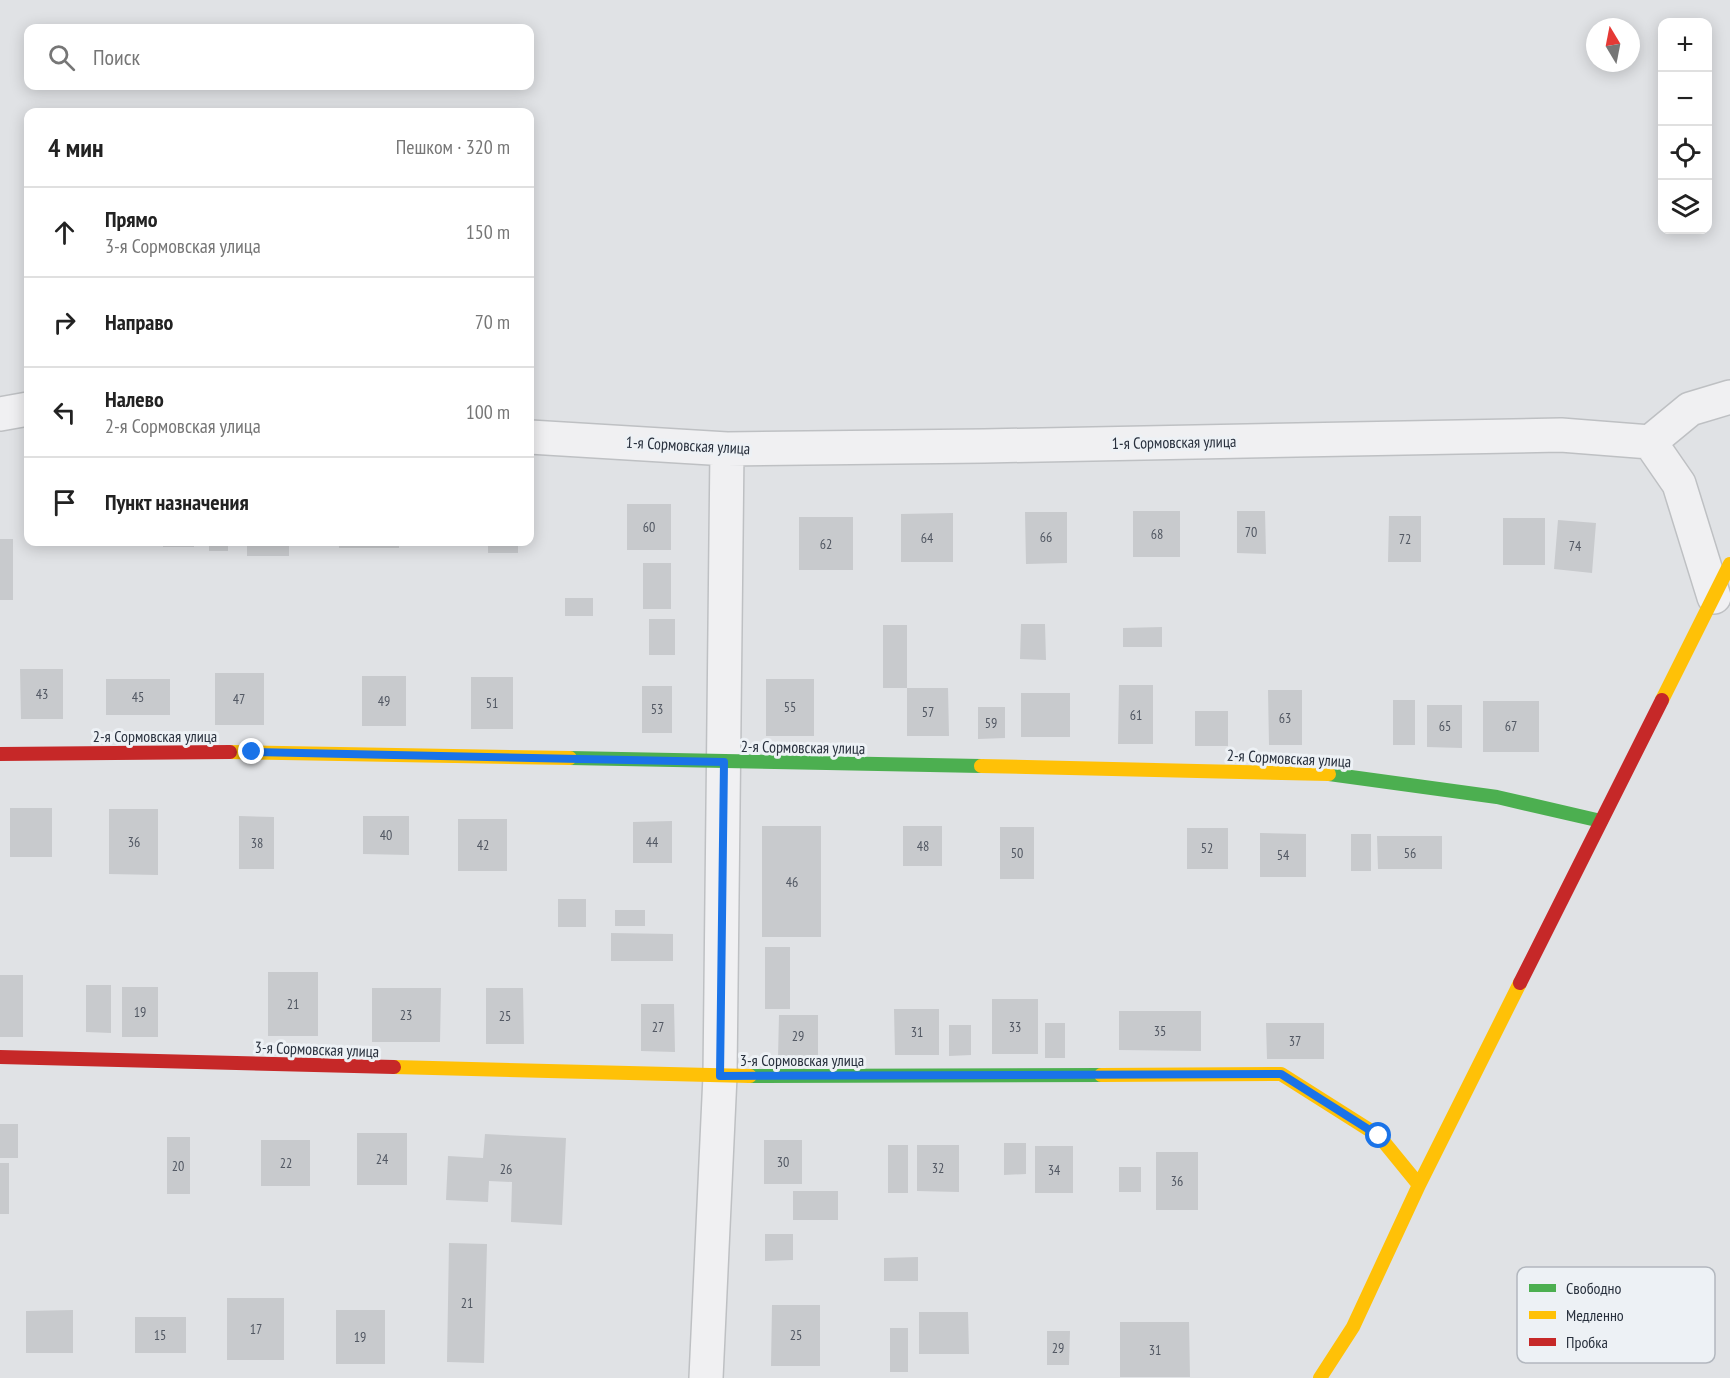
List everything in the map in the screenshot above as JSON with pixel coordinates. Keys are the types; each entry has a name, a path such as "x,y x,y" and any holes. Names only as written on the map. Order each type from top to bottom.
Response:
{"street":[{"path":"1714,597 1679,484 1650,442 1690,409 1730,397"},
{"path":"0,414 24,410"},
{"name":"1-я Сормовская улица","path":"534,437 727,448 996,446 1561,435 1650,442"},
{"path":"706,1378 720,1076 727,448"},
{"path":"1320,1378 1353,1327 1419,1185 1730,564"},
{"name":"2-я Сормовская улица","path":"0,754 252,752 1323,773 1497,797 1601,821"},
{"name":"3-я Сормовская улица","path":"0,1057 720,1076 1281,1074 1379,1136 1419,1185"}],"building":[{"path":"627,504 671,504 671,550 627,550"},
{"path":"1133,511 1180,511 1180,557 1133,557"},
{"path":"1237,511 1265,511 1266,554 1237,553"},
{"path":"1025,512 1067,512 1067,563 1026,564"},
{"path":"953,513 953,562 901,562 901,514"},
{"path":"1389,516 1421,516 1421,562 1388,562"},
{"path":"799,517 853,517 853,570 799,570"},
{"path":"1503,518 1545,518 1545,565 1503,565"},
{"path":"1558,520 1596,523 1592,573 1554,569"},
{"path":"0,539 13,539 13,600 0,600"},
{"path":"163,546 194,546 194,547"},
{"path":"209,546 228,546 228,551 209,551"},
{"path":"247,546 289,546 289,556 247,556"},
{"path":"339,546 399,546 399,548 339,548"},
{"path":"488,546 518,546 518,553 488,553"},
{"path":"643,563 671,563 671,609 643,609"},
{"path":"565,598 593,598 593,616 565,616"},
{"path":"649,619 675,619 675,655 649,655"},
{"path":"1021,624 1045,624 1046,660 1020,659"},
{"path":"883,625 907,625 907,688 883,688"},
{"path":"1162,627 1162,647 1123,647 1123,628"},
{"path":"20,669 63,669 63,719 21,719"},
{"path":"215,673 264,673 264,725 215,725"},
{"path":"362,676 406,676 406,726 362,726"},
{"path":"471,677 513,677 513,729 471,729"},
{"path":"106,679 170,679 170,715 106,715"},
{"path":"766,679 814,679 814,736 766,736"},
{"path":"1119,685 1153,685 1153,744 1118,744"},
{"path":"642,686 672,686 672,733 642,733"},
{"path":"907,688 948,688 949,736 907,736"},
{"path":"1268,690 1302,690 1302,745 1269,745"},
{"path":"1021,693 1070,693 1070,737 1021,737"},
{"path":"1393,700 1415,700 1415,745 1393,745"},
{"path":"1483,701 1539,701 1539,752 1483,752"},
{"path":"1427,705 1462,705 1462,748 1427,747"},
{"path":"978,707 1005,707 1005,738 978,739"},
{"path":"1195,711 1228,711 1228,746 1195,746"},
{"path":"10,808 52,808 52,857 10,857"},
{"path":"109,809 158,809 158,875 109,874"},
{"path":"239,816 274,817 274,869 239,869"},
{"path":"363,816 409,816 409,855 363,854"},
{"path":"458,819 507,819 507,871 458,871"},
{"path":"672,821 672,863 633,863 633,822"},
{"path":"762,826 821,826 821,937 762,937"},
{"path":"903,826 942,826 942,866 903,866"},
{"path":"1000,827 1034,827 1034,879 1000,879"},
{"path":"1187,828 1228,828 1228,869 1187,869"},
{"path":"1260,833 1306,834 1306,877 1260,877"},
{"path":"1351,834 1371,834 1371,871 1351,871"},
{"path":"1377,836 1442,836 1442,869 1378,869"},
{"path":"558,899 586,899 586,927 558,927"},
{"path":"615,910 645,910 645,926 615,926"},
{"path":"611,933 673,934 673,961 611,961"},
{"path":"765,947 790,947 790,1009 765,1009"},
{"path":"268,972 318,972 318,1036 268,1036"},
{"path":"0,975 23,975 23,1037 0,1037"},
{"path":"86,985 111,985 111,1033 86,1032"},
{"path":"122,987 158,987 158,1037 122,1037"},
{"path":"372,988 441,988 440,1042 372,1042"},
{"path":"486,988 523,988 524,1044 486,1044"},
{"path":"992,999 1038,999 1038,1054 992,1054"},
{"path":"641,1004 674,1004 675,1052 641,1051"},
{"path":"894,1009 939,1009 939,1055 895,1055"},
{"path":"1119,1011 1201,1011 1201,1051 1119,1050"},
{"path":"779,1015 818,1015 818,1058 778,1058"},
{"path":"1045,1023 1065,1023 1065,1058 1045,1058"},
{"path":"1266,1023 1324,1023 1324,1059 1267,1059"},
{"path":"949,1025 971,1025 971,1055 949,1056"},
{"path":"0,1124 18,1124 18,1158 0,1158"},
{"path":"357,1133 407,1133 407,1185 357,1185"},
{"path":"485,1134 566,1138 562,1225 511,1222 512,1182 489,1181 488,1202 446,1200 448,1156 483,1158"},
{"path":"167,1137 190,1137 190,1194 167,1194"},
{"path":"261,1140 310,1140 310,1186 261,1186"},
{"path":"764,1140 802,1140 802,1184 764,1184"},
{"path":"1004,1143 1026,1143 1026,1174 1004,1175"},
{"path":"888,1145 908,1145 908,1193 888,1193"},
{"path":"917,1145 959,1145 959,1192 917,1191"},
{"path":"1035,1146 1073,1146 1073,1193 1035,1193"},
{"path":"1156,1152 1198,1152 1198,1210 1156,1210"},
{"path":"0,1163 9,1163 9,1214 0,1214"},
{"path":"1119,1167 1141,1167 1141,1192 1119,1192"},
{"path":"793,1191 838,1191 838,1220 793,1220"},
{"path":"765,1234 793,1234 793,1260 765,1261"},
{"path":"449,1243 487,1244 484,1363 447,1362"},
{"path":"918,1257 918,1281 884,1281 884,1258"},
{"path":"227,1298 284,1298 284,1360 227,1360"},
{"path":"772,1305 820,1305 820,1366 771,1366"},
{"path":"73,1310 73,1353 26,1353 26,1311"},
{"path":"336,1310 385,1310 385,1364 336,1364"},
{"path":"919,1312 968,1312 969,1354 919,1354"},
{"path":"135,1317 186,1317 186,1353 135,1353"},
{"path":"1120,1322 1189,1322 1190,1377 1120,1377"},
{"path":"890,1328 908,1328 908,1372 890,1372"},
{"path":"1047,1331 1070,1331 1069,1365 1047,1365"}],"traffic: fast":[{"path":"570,758 981,766"},
{"path":"1329,774 1497,797 1601,821"},
{"path":"750,1076 1101,1075"}],"traffic: slow":[{"path":"1662,700 1730,564"},
{"path":"230,752 570,758"},
{"path":"981,766 1329,774"},
{"path":"1320,1378 1353,1327 1419,1185 1520,983"},
{"path":"394,1067 750,1076"},
{"path":"1101,1075 1281,1074 1379,1136 1419,1185"}],"traffic: jam":[{"path":"1520,983 1662,700"},
{"path":"0,754 230,752"},
{"path":"0,1057 394,1067"}],"route":[{"path":"252,752 724,762 720,1076 1281,1074 1379,1136"}]}
